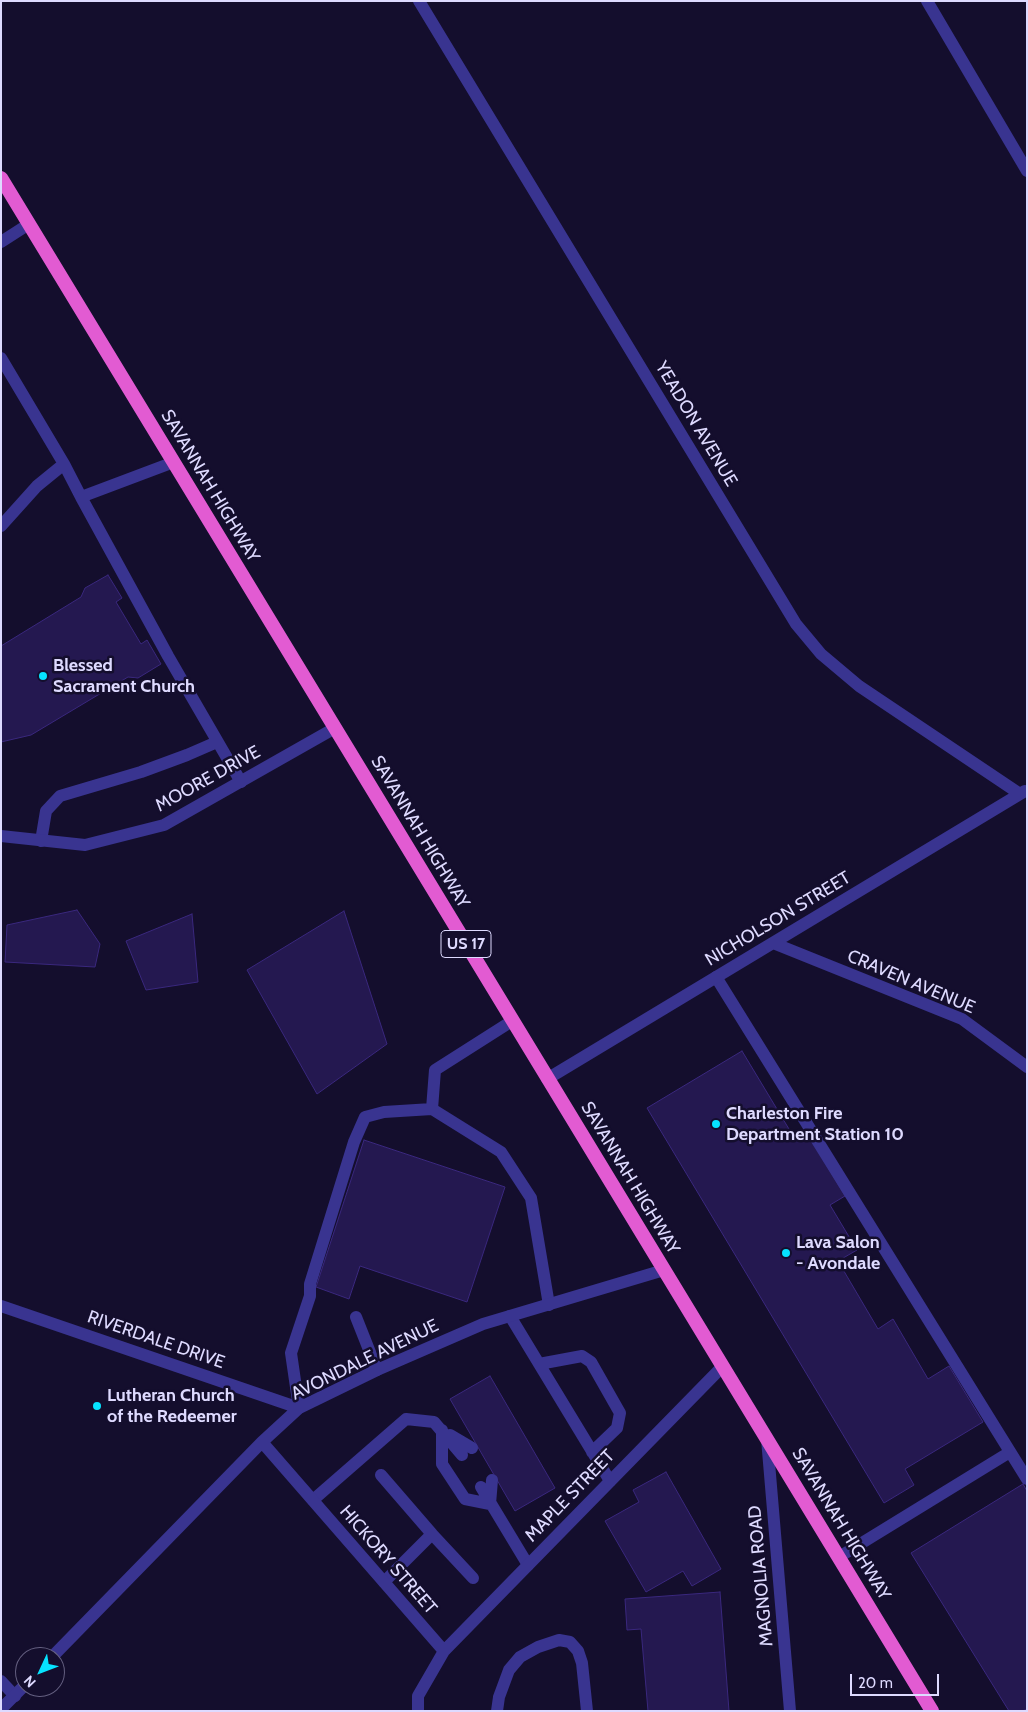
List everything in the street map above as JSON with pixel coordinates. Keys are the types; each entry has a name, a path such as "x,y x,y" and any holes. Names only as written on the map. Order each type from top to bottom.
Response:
{"highway":[{"name":"SAVANNAH HIGHWAY","path":"1,178 932,1711"}],"street":[{"name":"YEADON AVENUE","path":"419,1 796,624 822,654 859,686 1024,792"},
{"path":"927,1 1027,171"},
{"path":"1,242 29,224"},
{"path":"1,358 64,464 168,656 241,782"},
{"path":"81,497 174,462"},
{"path":"1,526 37,486 64,464"},
{"name":"MOORE DRIVE","path":"1,836 85,846 164,825 335,728"},
{"path":"41,841 46,811 60,796 141,772 217,742"},
{"name":"NICHOLSON STREET","path":"548,1079 1024,792"},
{"name":"CRAVEN AVENUE","path":"773,943 962,1019 1027,1067"},
{"path":"716,977 1027,1479"},
{"path":"432,1109 435,1070 512,1021"},
{"path":"299,1408 291,1353 310,1296 310,1284 354,1142 365,1117 384,1112 432,1109 501,1152 531,1198 549,1305"},
{"name":"AVONDALE AVENUE","path":"62,1647 262,1442 299,1408 377,1370 482,1324 664,1270"},
{"name":"RIVERDALE DRIVE","path":"1,1306 299,1408"},
{"path":"510,1316 610,1481"},
{"path":"356,1317 377,1370"},
{"path":"539,1364 582,1356 591,1362 620,1413 617,1428 592,1452"},
{"name":"MAPLE STREET","path":"444,1651 722,1366"},
{"path":"313,1500 406,1419 434,1422 467,1452"},
{"path":"442,1430 442,1464 464,1499 490,1504"},
{"name":"MAGNOLIA ROAD","path":"766,1439 790,1711"},
{"name":"HICKORY STREET","path":"262,1442 444,1651"},
{"path":"839,1557 1010,1452"},
{"path":"381,1475 473,1578"},
{"path":"486,1483 490,1504 528,1565"},
{"path":"384,1582 432,1534"},
{"path":"497,1711 499,1697 508,1670 520,1657 538,1647 558,1640 570,1642 578,1652 582,1663 587,1711"},
{"path":"418,1711 418,1696 444,1651"},
{"path":"1,1681 15,1696 1,1710"}],"building":[{"path":"108,575 122,598 116,602 141,644 147,640 161,664 138,678 128,677 31,735 1,742 1,646 81,597 85,588"},
{"path":"77,910 100,944 95,967 5,962 7,925"},
{"path":"344,911 387,1044 317,1094 247,970"},
{"path":"192,914 198,982 146,990 126,941"},
{"path":"742,1051 795,1139 807,1132 845,1196 830,1205 857,1250 838,1261 878,1329 893,1319 928,1379 949,1366 983,1422 905,1469 914,1485 884,1503 647,1108"},
{"path":"364,1140 505,1187 467,1302 360,1266 349,1299 316,1287"},
{"path":"490,1376 555,1488 515,1511 450,1399"},
{"path":"666,1472 721,1569 692,1586 683,1571 646,1592 605,1521 639,1502 633,1490"},
{"path":"1023,1484 1027,1491 1027,1709 1023,1711 1009,1711 911,1553"},
{"path":"720,1592 729,1711 648,1711 641,1629 627,1630 625,1599"}],"place":[{"name":"Blessed Sacrament Church","path":"43,676"},
{"name":"Charleston Fire Department Station 10","path":"716,1124"},
{"name":"Lava Salon - Avondale","path":"786,1253"},
{"name":"Lutheran Church of the Redeemer","path":"97,1406"}]}
